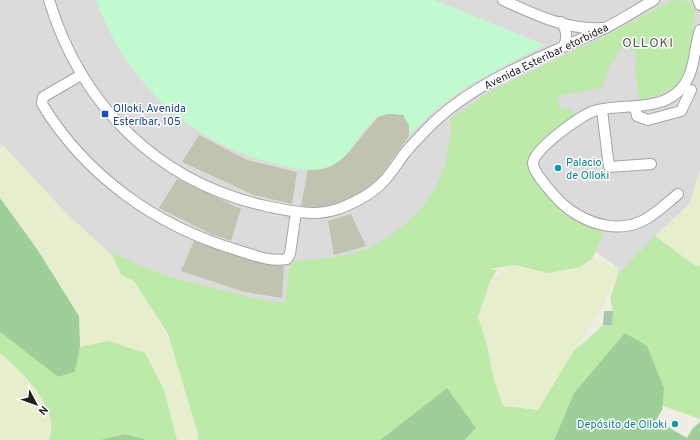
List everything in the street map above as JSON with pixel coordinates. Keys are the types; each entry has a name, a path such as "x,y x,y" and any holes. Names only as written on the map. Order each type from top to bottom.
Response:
{"street":[{"name":"Avenida Esteribar etorbidea","path":"49,0 63,39 81,75 99,101 115,120 134,138 172,167 194,180 223,193 246,201 296,212 318,213 337,209 357,201 384,181 420,136 455,104 489,82 606,27 654,0"},
{"path":"504,0 524,9 579,27 606,27"},
{"path":"698,0 700,5"},
{"path":"561,22 567,36 563,47"},
{"path":"678,194 645,220 624,226 606,226 590,222 562,204 535,171 533,164 535,158 577,119 594,111 661,102 678,92 688,78 692,68 700,30"},
{"path":"81,75 44,97 42,104 66,139 107,181 161,219 219,245 277,261 287,259 290,254 296,212"},
{"path":"635,106 637,116 648,120 682,111 691,90"},
{"path":"602,110 610,167 651,164"}],"shaded area":[{"path":"0,0 700,0 700,170 690,203 618,274 617,267 509,189 284,329 80,256 0,163"},
{"path":"390,113 403,115 409,125 409,136 377,180 358,195 339,203 317,207 301,206 308,169 331,166 346,155 378,117"},
{"path":"199,135 247,160 297,172 292,204 254,195 182,162"},
{"path":"2,144 67,214 113,256 121,275 134,281 153,310 172,346 198,434 206,440 177,440 164,390 108,341 80,347 79,316 37,249 0,198 0,149"},
{"path":"700,170 700,266 696,266 655,236 690,203"},
{"path":"177,179 241,209 231,241 209,233 159,208"},
{"path":"351,214 366,246 334,255 328,221"},
{"path":"194,241 248,259 284,266 282,298 245,292 181,271"},
{"path":"592,259 618,267 618,274 601,309 538,410 503,406 494,380 487,345 478,317 490,282 510,265 564,272 580,267"},
{"path":"0,353 20,370 45,401 52,432 49,440 0,440"}],"green space":[{"path":"96,0 434,0 545,45 472,84 455,95 423,121 409,136 409,125 403,115 382,115 373,120 346,156 339,162 318,170 304,170 246,155 217,142 190,125 166,105 144,82 125,57 109,30"},
{"path":"680,0 693,3 695,16 688,63 685,73 674,87 655,97 640,101 635,73 636,52 622,47 609,67 602,88 557,96 560,109 568,108 576,114 535,152 530,151 528,171 561,212 579,223 604,233 592,259 580,267 549,273 515,265 490,269 497,270 490,282 478,317 487,345 494,380 503,406 538,410 573,352 603,325 612,325 613,311 610,298 618,274 655,236 696,266 700,266 700,419 660,405 596,368 574,393 554,440 465,440 476,428 446,389 380,440 198,440 198,434 168,334 134,281 121,275 111,252 163,275 257,299 285,303 289,267 294,261 320,259 356,253 395,233 413,217 429,199 435,189 448,157 446,158 451,135 450,119 489,92 613,32 671,1"},
{"path":"0,198 37,249 79,316 80,347 75,372 58,377 0,332"},
{"path":"604,311 613,311 612,325 603,325"},
{"path":"0,332 58,377 75,372 80,347 108,341 145,353 164,390 177,440 146,440 125,434 100,440 49,440 51,428 50,416 45,403 19,370 0,353"},
{"path":"625,333 647,346 664,388 662,410 656,420 687,438 693,428 700,422 700,440 554,440 574,393"},
{"path":"447,388 476,428 465,440 380,440"},
{"path":"125,434 147,440 100,440"}],"place":[{"name":"Olloki, Avenida Esteríbar, 105","path":"105,114"},
{"name":"Palacio de Olloki","path":"558,168"},
{"name":"Depósito de Olloki","path":"675,424"}],"district":[{"name":"OLLOKI","path":"648,42"}]}
